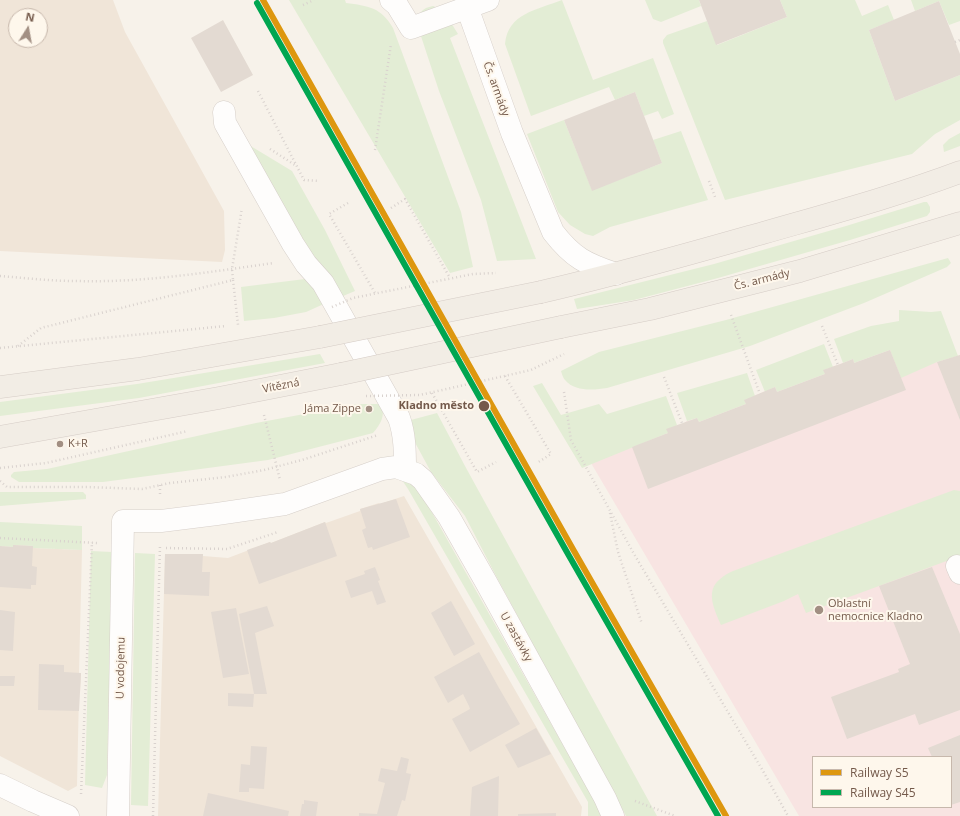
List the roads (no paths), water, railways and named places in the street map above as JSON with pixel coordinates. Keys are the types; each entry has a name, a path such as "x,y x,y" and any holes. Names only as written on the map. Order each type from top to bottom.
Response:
{"main road":[{"path":"0,386 138,369 320,337 541,292 616,274 826,215 928,184 960,172"},
{"name":"Čs. armády","path":"561,327 650,309 800,271 960,224"},
{"name":"Vítězná","path":"0,437 211,400 561,327"}],"street":[{"path":"391,0 411,28 488,0"},
{"name":"Čs. armády","path":"467,7 512,133 553,232 562,243 581,260 593,267 616,274"},
{"path":"224,112 225,122 302,259 323,283 399,418 402,428 405,470"},
{"name":"U vodojemu","path":"118,816 124,543 123,521 161,521 285,504 388,468 396,467 405,470"},
{"name":"U zastávky","path":"405,470 416,474 423,480 449,517 614,816"},
{"path":"0,785 33,802 68,816"}],"rail line":[{"name":"S5","path":"263,0 574,551 726,816"},
{"name":"S45","path":"257,3 568,554 718,816"}],"place":[{"name":"Kladno město","path":"484,406"},
{"name":"Jáma Zippe","path":"369,409"},
{"name":"K+R","path":"60,444"},
{"name":"Oblastní nemocnice Kladno","path":"819,610"}]}
